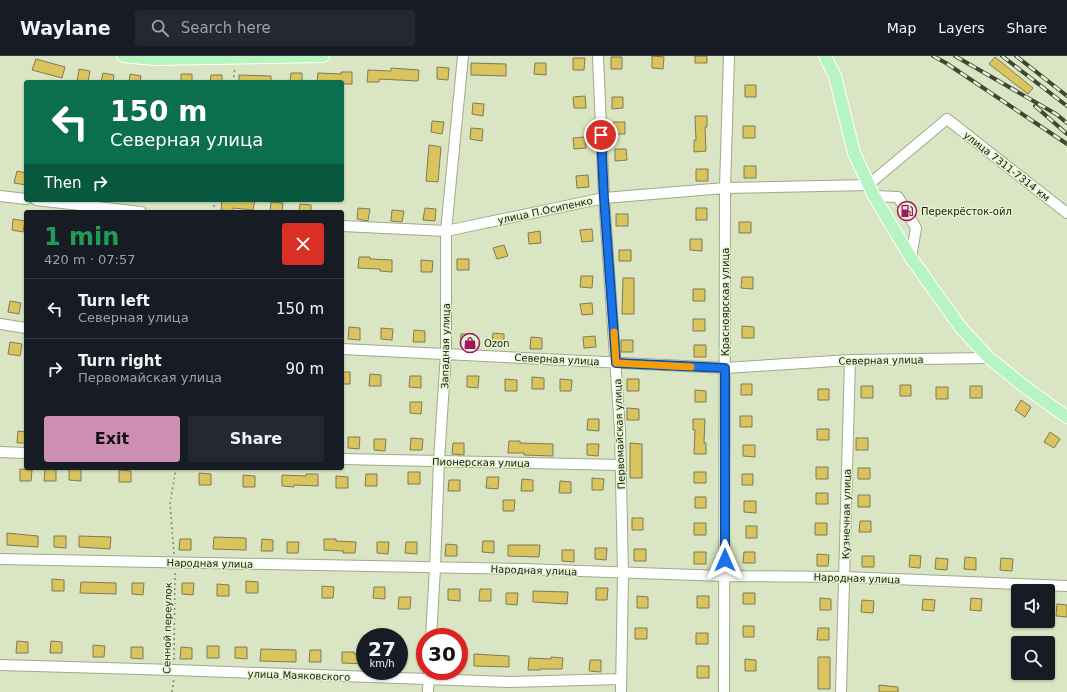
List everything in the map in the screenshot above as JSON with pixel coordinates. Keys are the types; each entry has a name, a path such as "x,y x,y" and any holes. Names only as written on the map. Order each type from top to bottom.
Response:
{"main road":[{"path":"122,56 154,60 323,56"},
{"path":"825,56 835,76 854,153 868,185 911,258 961,328 988,358 1067,417"}],"street":[{"name":"Западная улица","path":"432,628 439,461 446,353 446,231 463,56"},
{"name":"Первомайская улица","path":"598,56 604,198 620,430 623,573 621,692"},
{"name":"Красноярская улица","path":"724,692 726,188 729,56"},
{"name":"улица 7311-7314 км","path":"868,185 947,119 1067,213"},
{"name":"улица П.Осипенко","path":"344,226 446,231 604,198 726,188 868,185"},
{"path":"0,196 24,199"},
{"path":"874,196 898,197 916,228 911,258"},
{"path":"54,202 124,210"},
{"path":"0,324 24,328"},
{"name":"Северная улица","path":"344,349 725,368 850,360 988,358"},
{"name":"Кузнечная улица","path":"841,692 850,360"},
{"path":"0,452 24,452"},
{"name":"Пионерская улица","path":"344,459 620,465"},
{"name":"Народная улица","path":"0,559 523,569 725,576 845,577 1067,586"},
{"name":"улица Маяковского","path":"0,665 416,676"},
{"name":"улица Маяковского","path":"468,679 509,682 621,679"},
{"path":"428,692 429,680"}],"path":[{"path":"233,80 237,57"},
{"name":"Сенной переулок","path":"172,692 174,670 175,563 170,504 176,470"}],"building":[{"path":"652,56 664,57 663,69 652,68"},
{"path":"695,56 707,56 707,63 695,63"},
{"path":"611,57 622,57 622,69 611,69"},
{"path":"995,57 1033,88 1028,94 989,64"},
{"path":"573,58 585,58 584,70 573,70"},
{"path":"36,59 65,67 62,78 32,70"},
{"path":"471,63 506,64 506,76 471,75"},
{"path":"535,63 546,63 546,75 534,74"},
{"path":"437,67 449,68 448,80 437,79"},
{"path":"391,68 419,70 418,81 379,79 379,82 367,82 368,70 391,71"},
{"path":"79,69 90,71 88,80 77,80"},
{"path":"341,72 352,72 352,84 344,84 344,80 317,80 318,73 341,74"},
{"path":"103,73 114,75 113,80 101,80"},
{"path":"291,73 302,73 302,80 290,80"},
{"path":"130,74 141,76 140,80 129,80"},
{"path":"181,74 192,74 192,80 181,80"},
{"path":"211,75 222,75 222,80 210,80"},
{"path":"239,75 271,76 271,80 239,80"},
{"path":"745,85 756,85 756,97 745,97"},
{"path":"585,96 586,108 574,108 573,97"},
{"path":"612,97 623,97 623,108 612,109"},
{"path":"473,103 484,104 483,116 472,114"},
{"path":"695,116 707,116 707,127 705,127 706,151 694,152 694,140 696,140"},
{"path":"432,121 444,122 442,134 431,132"},
{"path":"613,122 625,122 625,134 614,134"},
{"path":"743,126 755,126 755,138 743,138"},
{"path":"471,128 483,129 482,141 470,139"},
{"path":"585,137 586,148 574,149 573,138"},
{"path":"429,145 441,147 438,182 426,181"},
{"path":"615,149 626,149 627,160 615,161"},
{"path":"744,166 756,166 756,178 744,178"},
{"path":"696,169 708,169 708,181 696,181"},
{"path":"17,171 24,173 24,185 14,183"},
{"path":"588,175 589,187 577,188 576,176"},
{"path":"222,202 255,202 253,210 233,208 233,210 221,210"},
{"path":"271,202 283,203 282,210 270,210"},
{"path":"300,204 311,205 311,210 299,210"},
{"path":"358,208 370,209 368,221 357,219"},
{"path":"425,208 436,209 435,221 423,220"},
{"path":"696,208 707,208 707,220 696,220"},
{"path":"392,210 404,211 402,222 391,221"},
{"path":"616,214 628,214 628,226 616,226"},
{"path":"13,219 24,221 23,232 12,230"},
{"path":"739,222 751,222 751,233 739,233"},
{"path":"592,229 593,241 582,242 580,230"},
{"path":"540,231 541,243 529,244 528,233"},
{"path":"690,239 702,239 702,251 690,250"},
{"path":"504,245 508,256 497,259 493,248"},
{"path":"619,250 631,250 631,261 619,261"},
{"path":"359,257 392,260 392,272 380,271 380,269 358,268"},
{"path":"457,259 469,259 469,270 457,270"},
{"path":"421,260 433,261 432,272 421,272"},
{"path":"581,276 593,276 592,288 580,287"},
{"path":"742,277 753,277 753,289 741,288"},
{"path":"623,278 634,278 634,314 622,314"},
{"path":"693,289 705,289 705,301 693,301"},
{"path":"10,301 21,303 19,314 8,312"},
{"path":"592,303 593,314 582,315 580,304"},
{"path":"693,319 705,319 705,331 693,331"},
{"path":"742,326 754,327 754,338 742,338"},
{"path":"349,327 360,328 360,340 348,339"},
{"path":"381,328 393,329 392,340 381,339"},
{"path":"414,330 425,331 425,342 413,342"},
{"path":"493,333 504,334 504,345 492,344"},
{"path":"461,334 473,334 472,346 460,345"},
{"path":"595,336 596,347 584,348 583,337"},
{"path":"531,337 542,338 542,349 530,349"},
{"path":"621,340 633,340 633,352 621,352"},
{"path":"10,342 22,344 20,356 8,354"},
{"path":"694,345 706,345 706,357 694,357"},
{"path":"344,372 350,372 350,384 344,384"},
{"path":"370,374 381,375 381,386 369,386"},
{"path":"410,376 421,376 421,388 409,387"},
{"path":"467,376 479,376 478,388 467,387"},
{"path":"532,377 544,378 544,389 532,389"},
{"path":"505,379 517,380 517,391 505,391"},
{"path":"560,379 572,380 571,391 560,391"},
{"path":"627,379 639,379 639,391 627,391"},
{"path":"741,384 752,384 752,395 741,395"},
{"path":"900,385 911,385 911,396 900,396"},
{"path":"861,386 873,386 873,398 861,398"},
{"path":"970,386 982,386 982,398 970,398"},
{"path":"936,387 948,387 948,399 936,399"},
{"path":"818,389 829,389 829,400 818,400"},
{"path":"695,390 706,391 706,402 695,402"},
{"path":"1021,400 1031,407 1025,417 1015,410"},
{"path":"410,402 422,402 421,414 410,413"},
{"path":"627,408 639,409 639,420 627,420"},
{"path":"740,416 752,416 752,427 740,427"},
{"path":"588,419 599,419 599,431 587,430"},
{"path":"693,419 705,419 704,443 706,443 706,454 694,454 695,430 693,430"},
{"path":"817,429 829,429 829,440 817,440"},
{"path":"18,431 24,432 24,443 17,443"},
{"path":"1050,432 1060,439 1054,448 1044,442"},
{"path":"348,437 360,437 359,449 348,448"},
{"path":"411,438 423,439 422,450 410,450"},
{"path":"856,438 868,438 868,450 856,450"},
{"path":"374,439 386,439 385,451 374,450"},
{"path":"509,441 520,441 520,443 553,444 553,456 508,453"},
{"path":"453,443 464,443 464,455 452,454"},
{"path":"630,443 642,444 642,478 630,478"},
{"path":"587,444 599,444 598,456 587,455"},
{"path":"743,445 755,445 755,457 743,456"},
{"path":"816,467 828,467 828,479 816,479"},
{"path":"858,468 870,468 870,479 858,479"},
{"path":"20,469 32,470 31,481 20,481"},
{"path":"45,470 56,470 56,481 44,481"},
{"path":"69,470 81,470 81,481 69,480"},
{"path":"119,470 131,471 131,482 119,482"},
{"path":"408,472 420,472 420,484 408,484"},
{"path":"694,472 706,472 706,483 694,483"},
{"path":"199,473 211,474 211,485 199,485"},
{"path":"306,474 318,474 318,486 282,486 282,475 306,476"},
{"path":"366,474 377,474 377,486 365,486"},
{"path":"742,474 753,474 753,485 742,485"},
{"path":"243,475 255,476 255,487 243,487"},
{"path":"336,476 348,477 348,488 336,488"},
{"path":"487,477 499,477 498,489 486,488"},
{"path":"592,478 604,479 603,490 592,490"},
{"path":"522,479 533,480 533,491 521,491"},
{"path":"449,480 460,480 460,491 448,491"},
{"path":"560,481 571,482 571,493 559,493"},
{"path":"816,493 828,493 828,504 816,504"},
{"path":"858,495 870,495 870,507 858,507"},
{"path":"695,497 706,497 706,508 695,508"},
{"path":"503,500 515,500 514,511 503,511"},
{"path":"744,501 756,501 756,513 744,512"},
{"path":"632,518 643,518 643,530 632,530"},
{"path":"860,521 871,521 871,532 859,532"},
{"path":"694,523 706,523 706,535 694,535"},
{"path":"815,523 827,523 827,535 815,535"},
{"path":"746,526 757,526 757,538 746,538"},
{"path":"7,533 38,536 38,547 7,545"},
{"path":"54,536 66,536 66,548 54,547"},
{"path":"79,536 111,537 110,549 79,547"},
{"path":"214,537 246,538 246,550 213,549"},
{"path":"180,539 191,539 191,550 179,550"},
{"path":"262,539 273,540 273,551 261,551"},
{"path":"324,539 356,542 355,553 324,550"},
{"path":"483,541 494,541 494,553 482,552"},
{"path":"287,542 299,542 298,553 287,553"},
{"path":"377,542 389,542 388,554 377,553"},
{"path":"406,542 417,542 417,554 405,553"},
{"path":"446,544 457,545 457,556 445,556"},
{"path":"508,545 540,545 539,557 508,556"},
{"path":"595,548 607,548 606,560 595,559"},
{"path":"634,549 646,549 646,561 634,561"},
{"path":"562,550 574,550 574,562 562,561"},
{"path":"694,552 706,552 706,564 694,564"},
{"path":"744,552 755,552 755,563 743,563"},
{"path":"817,554 829,555 828,566 817,566"},
{"path":"910,555 921,556 920,568 909,567"},
{"path":"862,556 874,556 874,567 862,567"},
{"path":"965,557 976,558 976,570 964,569"},
{"path":"936,558 948,559 947,570 935,569"},
{"path":"1001,558 1013,559 1012,571 1000,570"},
{"path":"52,579 64,580 64,591 52,591"},
{"path":"246,581 258,582 258,593 246,593"},
{"path":"81,582 116,583 116,594 80,593"},
{"path":"132,583 144,583 143,595 132,594"},
{"path":"182,583 194,583 193,595 182,594"},
{"path":"217,584 229,585 229,596 217,596"},
{"path":"322,586 334,587 333,598 322,598"},
{"path":"374,587 385,587 385,599 373,598"},
{"path":"596,588 608,588 607,600 596,600"},
{"path":"448,589 460,589 460,601 448,600"},
{"path":"480,589 491,589 491,601 479,601"},
{"path":"533,591 568,592 567,604 533,602"},
{"path":"506,593 518,593 517,605 506,604"},
{"path":"743,593 755,593 755,604 743,604"},
{"path":"637,596 648,597 648,608 637,608"},
{"path":"697,596 709,596 709,608 697,608"},
{"path":"399,597 411,597 410,609 398,609"},
{"path":"820,598 831,599 831,610 820,610"},
{"path":"971,598 982,599 981,611 970,610"},
{"path":"923,599 935,600 934,611 922,610"},
{"path":"862,600 874,601 873,613 861,612"},
{"path":"1057,604 1067,605 1067,617 1056,616"},
{"path":"743,626 754,626 754,637 743,637"},
{"path":"635,628 647,628 647,639 635,639"},
{"path":"818,628 829,628 829,640 817,640"},
{"path":"696,633 708,633 708,644 696,644"},
{"path":"17,641 28,642 28,653 16,653"},
{"path":"51,641 62,642 62,653 50,653"},
{"path":"93,645 105,646 104,657 93,657"},
{"path":"207,646 219,646 219,658 207,658"},
{"path":"131,647 143,647 143,659 131,658"},
{"path":"181,647 192,648 192,659 180,659"},
{"path":"235,647 247,647 247,659 235,658"},
{"path":"261,649 296,650 296,662 260,661"},
{"path":"310,650 321,650 321,662 309,662"},
{"path":"342,652 354,652 354,654 356,654 356,664 342,663"},
{"path":"474,654 509,656 509,667 474,666"},
{"path":"551,657 563,658 562,669 528,670 529,658 551,659"},
{"path":"818,657 830,657 830,689 818,689"},
{"path":"745,659 756,660 756,671 745,671"},
{"path":"590,660 601,660 601,672 589,671"},
{"path":"697,666 709,666 709,678 697,678"},
{"path":"879,685 898,687 898,692 879,692"}],"railway":[{"path":"933,56 946,63 1067,144"},
{"path":"955,56 1056,114 1067,123"},
{"path":"1002,56 1067,106"},
{"path":"1016,56 1067,96"},
{"path":"1035,106 1067,134"}],"slow traffic":[{"path":"614,332 616,363 691,367"}],"place":[{"name":"Перекрёсток-ойл","path":"907,211"},
{"name":"Ozon","path":"470,343"}],"route":[{"path":"601,135 616,363 725,368 725,560"}]}
